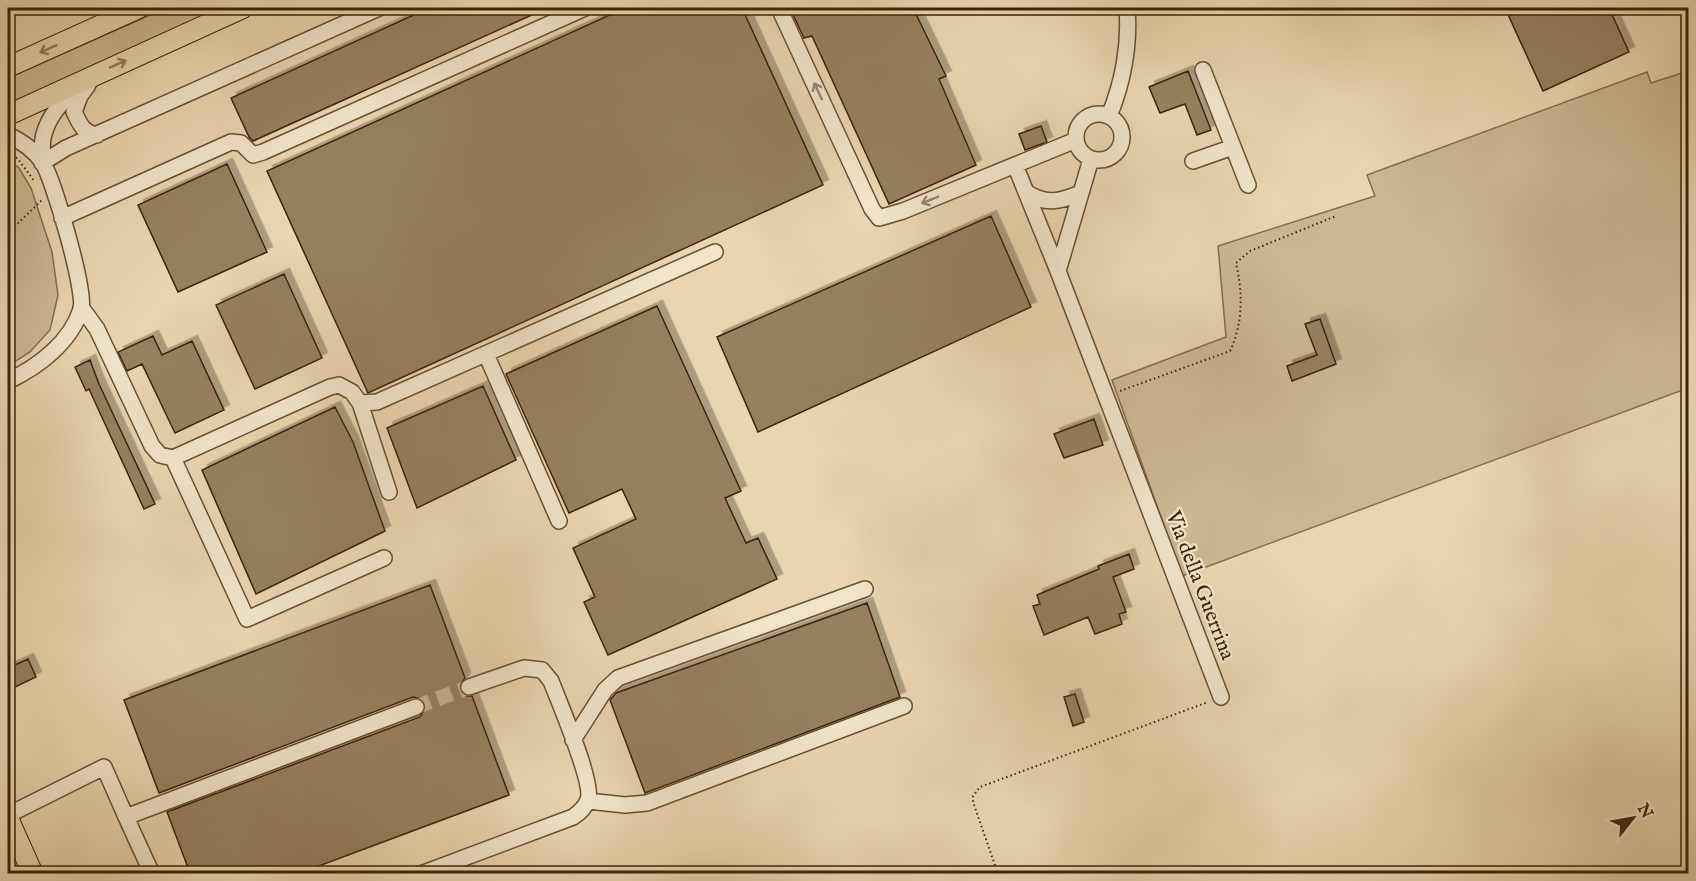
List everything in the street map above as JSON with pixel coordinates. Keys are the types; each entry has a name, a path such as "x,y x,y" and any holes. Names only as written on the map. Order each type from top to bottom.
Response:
{"main road":[{"path":"8,67 139,8"},
{"path":"8,115 243,8"},
{"path":"8,816 33,873"}],"street":[{"path":"42,163 66,148 379,8"},
{"path":"62,218 231,142 241,143 253,155 263,152 585,8"},
{"path":"779,8 872,208 879,218 903,211 1076,140"},
{"path":"1109,116 1117,98 1129,32 1127,8"},
{"path":"1203,70 1248,185"},
{"path":"94,75 80,96 74,112 82,128 88,133 97,135"},
{"path":"42,163 43,136 50,119 74,91 94,75"},
{"path":"1096,114 1109,116 1121,129 1120,148 1104,160 1090,159 1079,148 1076,140 1079,127 1083,121 1096,114"},
{"path":"8,135 29,148 42,163 62,218 77,276 81,307 98,329 152,446 160,455 173,458 339,385 352,392 360,404 390,492"},
{"path":"1192,161 1233,147"},
{"path":"1058,270 1090,159"},
{"name":"Via della Guerrina","path":"1016,165 1221,697"},
{"path":"1026,192 1037,199 1051,202 1065,200 1080,193"},
{"path":"360,404 377,402 715,252"},
{"path":"8,381 39,364 54,350 67,334 81,307"},
{"path":"486,354 559,521"},
{"path":"173,458 247,619 384,558"},
{"path":"573,740 605,690 618,678 865,589"},
{"path":"421,873 573,817 588,801 589,787 573,740 551,681 542,670 524,668 469,687"},
{"path":"588,801 625,805 647,803 904,706"},
{"path":"126,817 416,707"},
{"path":"8,816 104,766 152,873"}],"path":[{"path":"8,153 26,167 34,183 51,185 41,201 8,233"},
{"path":"1106,396 1230,351 1236,340 1242,287 1236,263 1250,251 1336,216"},
{"path":"998,873 973,802 973,796 980,787 1221,697"}],"shaded area":[{"path":"166,8 220,8 8,105 8,78"},
{"path":"1688,71 1688,388 1182,576 1112,380 1226,337 1218,246 1375,196 1367,175 1647,72 1651,83"},
{"path":"8,159 19,168 31,188 52,252 58,295 50,330 30,352 8,366"}],"building":[{"path":"429,8 547,8 253,141 249,137 231,98"},
{"path":"625,8 742,8 823,185 368,393 267,171"},
{"path":"790,8 913,8 946,76 939,79 976,165 889,204 812,36 804,38"},
{"path":"1505,8 1609,8 1629,52 1543,91"},
{"path":"1188,71 1211,130 1197,135 1185,104 1160,113 1149,87"},
{"path":"1041,126 1047,142 1025,150 1019,134"},
{"path":"227,164 267,252 178,292 138,205"},
{"path":"991,216 1031,307 758,432 717,337"},
{"path":"284,274 322,358 255,389 216,305"},
{"path":"657,306 741,491 725,498 746,543 758,538 777,579 608,655 584,602 595,597 573,548 636,519 622,489 569,513 506,374"},
{"path":"1320,319 1336,364 1292,381 1287,366 1317,355 1305,324"},
{"path":"153,336 162,355 192,341 224,410 175,433 142,364 127,371 118,352"},
{"path":"90,360 155,504 144,509 89,389 86,391 75,367"},
{"path":"483,386 516,460 417,508 387,428"},
{"path":"335,407 353,442 385,531 256,594 202,470"},
{"path":"1094,419 1103,445 1064,458 1054,434"},
{"path":"1129,554 1134,569 1113,577 1126,612 1119,614 1122,624 1095,634 1088,617 1044,635 1033,606 1040,604 1037,595"},
{"path":"430,585 465,678 460,685 460,691 467,696 472,696 509,795 300,873 190,873 167,812 420,717 425,709 425,703 422,699 413,697 159,793 124,700"},
{"path":"867,603 900,697 645,793 610,700 616,693"},
{"path":"28,659 36,677 13,688 8,676 8,668"},
{"path":"1075,694 1084,722 1073,726 1064,697"}],"tunnel":[{"path":"416,707 469,687"}]}
